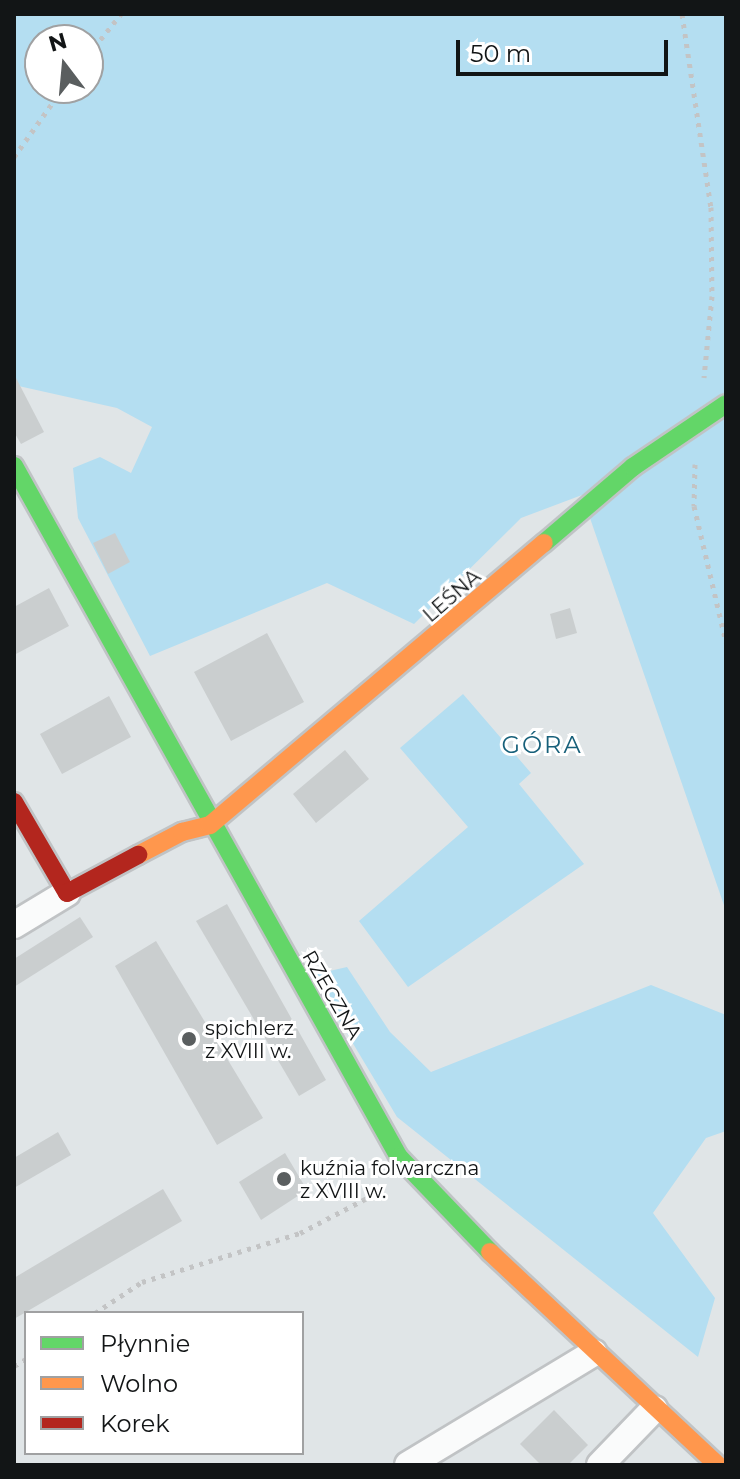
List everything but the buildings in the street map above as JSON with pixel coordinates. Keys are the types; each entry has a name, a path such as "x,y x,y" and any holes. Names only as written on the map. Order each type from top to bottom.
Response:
{"street":[{"name":"LEŚNA","path":"210,825 633,467 726,404"},
{"name":"RZECZNA","path":"14,466 210,825 399,1157 594,1353 718,1465"},
{"path":"14,802 67,893"},
{"path":"14,925 182,832 210,825"},
{"path":"408,1465 594,1353"},
{"path":"600,1465 654,1409"}],"path":[{"path":"104,35 121,14"},
{"path":"682,14 711,207 710,327 697,422 694,506 726,642"},
{"path":"14,157 52,104"},
{"path":"98,1311 142,1282 300,1233 372,1198 411,1170"}],"shaded area":[{"path":"14,14 726,14 726,911 582,495 521,518 414,624 327,583 150,656 78,518 73,468 100,457 131,473 152,427 117,408 14,385"},
{"path":"463,694 531,773 519,784 584,864 408,987 359,921 468,827 400,748"},
{"path":"347,967 390,1032 431,1072 651,985 726,1015 726,1131 706,1138 653,1213 715,1298 698,1357 397,1117 312,975"}],"traffic: fast":[{"path":"544,543 633,467 726,404"},
{"path":"14,466 399,1157 490,1252"}],"traffic: slow":[{"path":"138,855 182,832 210,825 544,543"},
{"path":"490,1252 718,1465"}],"traffic: jam":[{"path":"14,802 67,893 138,855"}],"place":[{"name":"spichlerz z XVIII w.","path":"189,1039"},
{"name":"kuźnia folwarczna z XVIII w.","path":"284,1179"}],"district":[{"name":"GÓRA","path":"542,745"}]}
